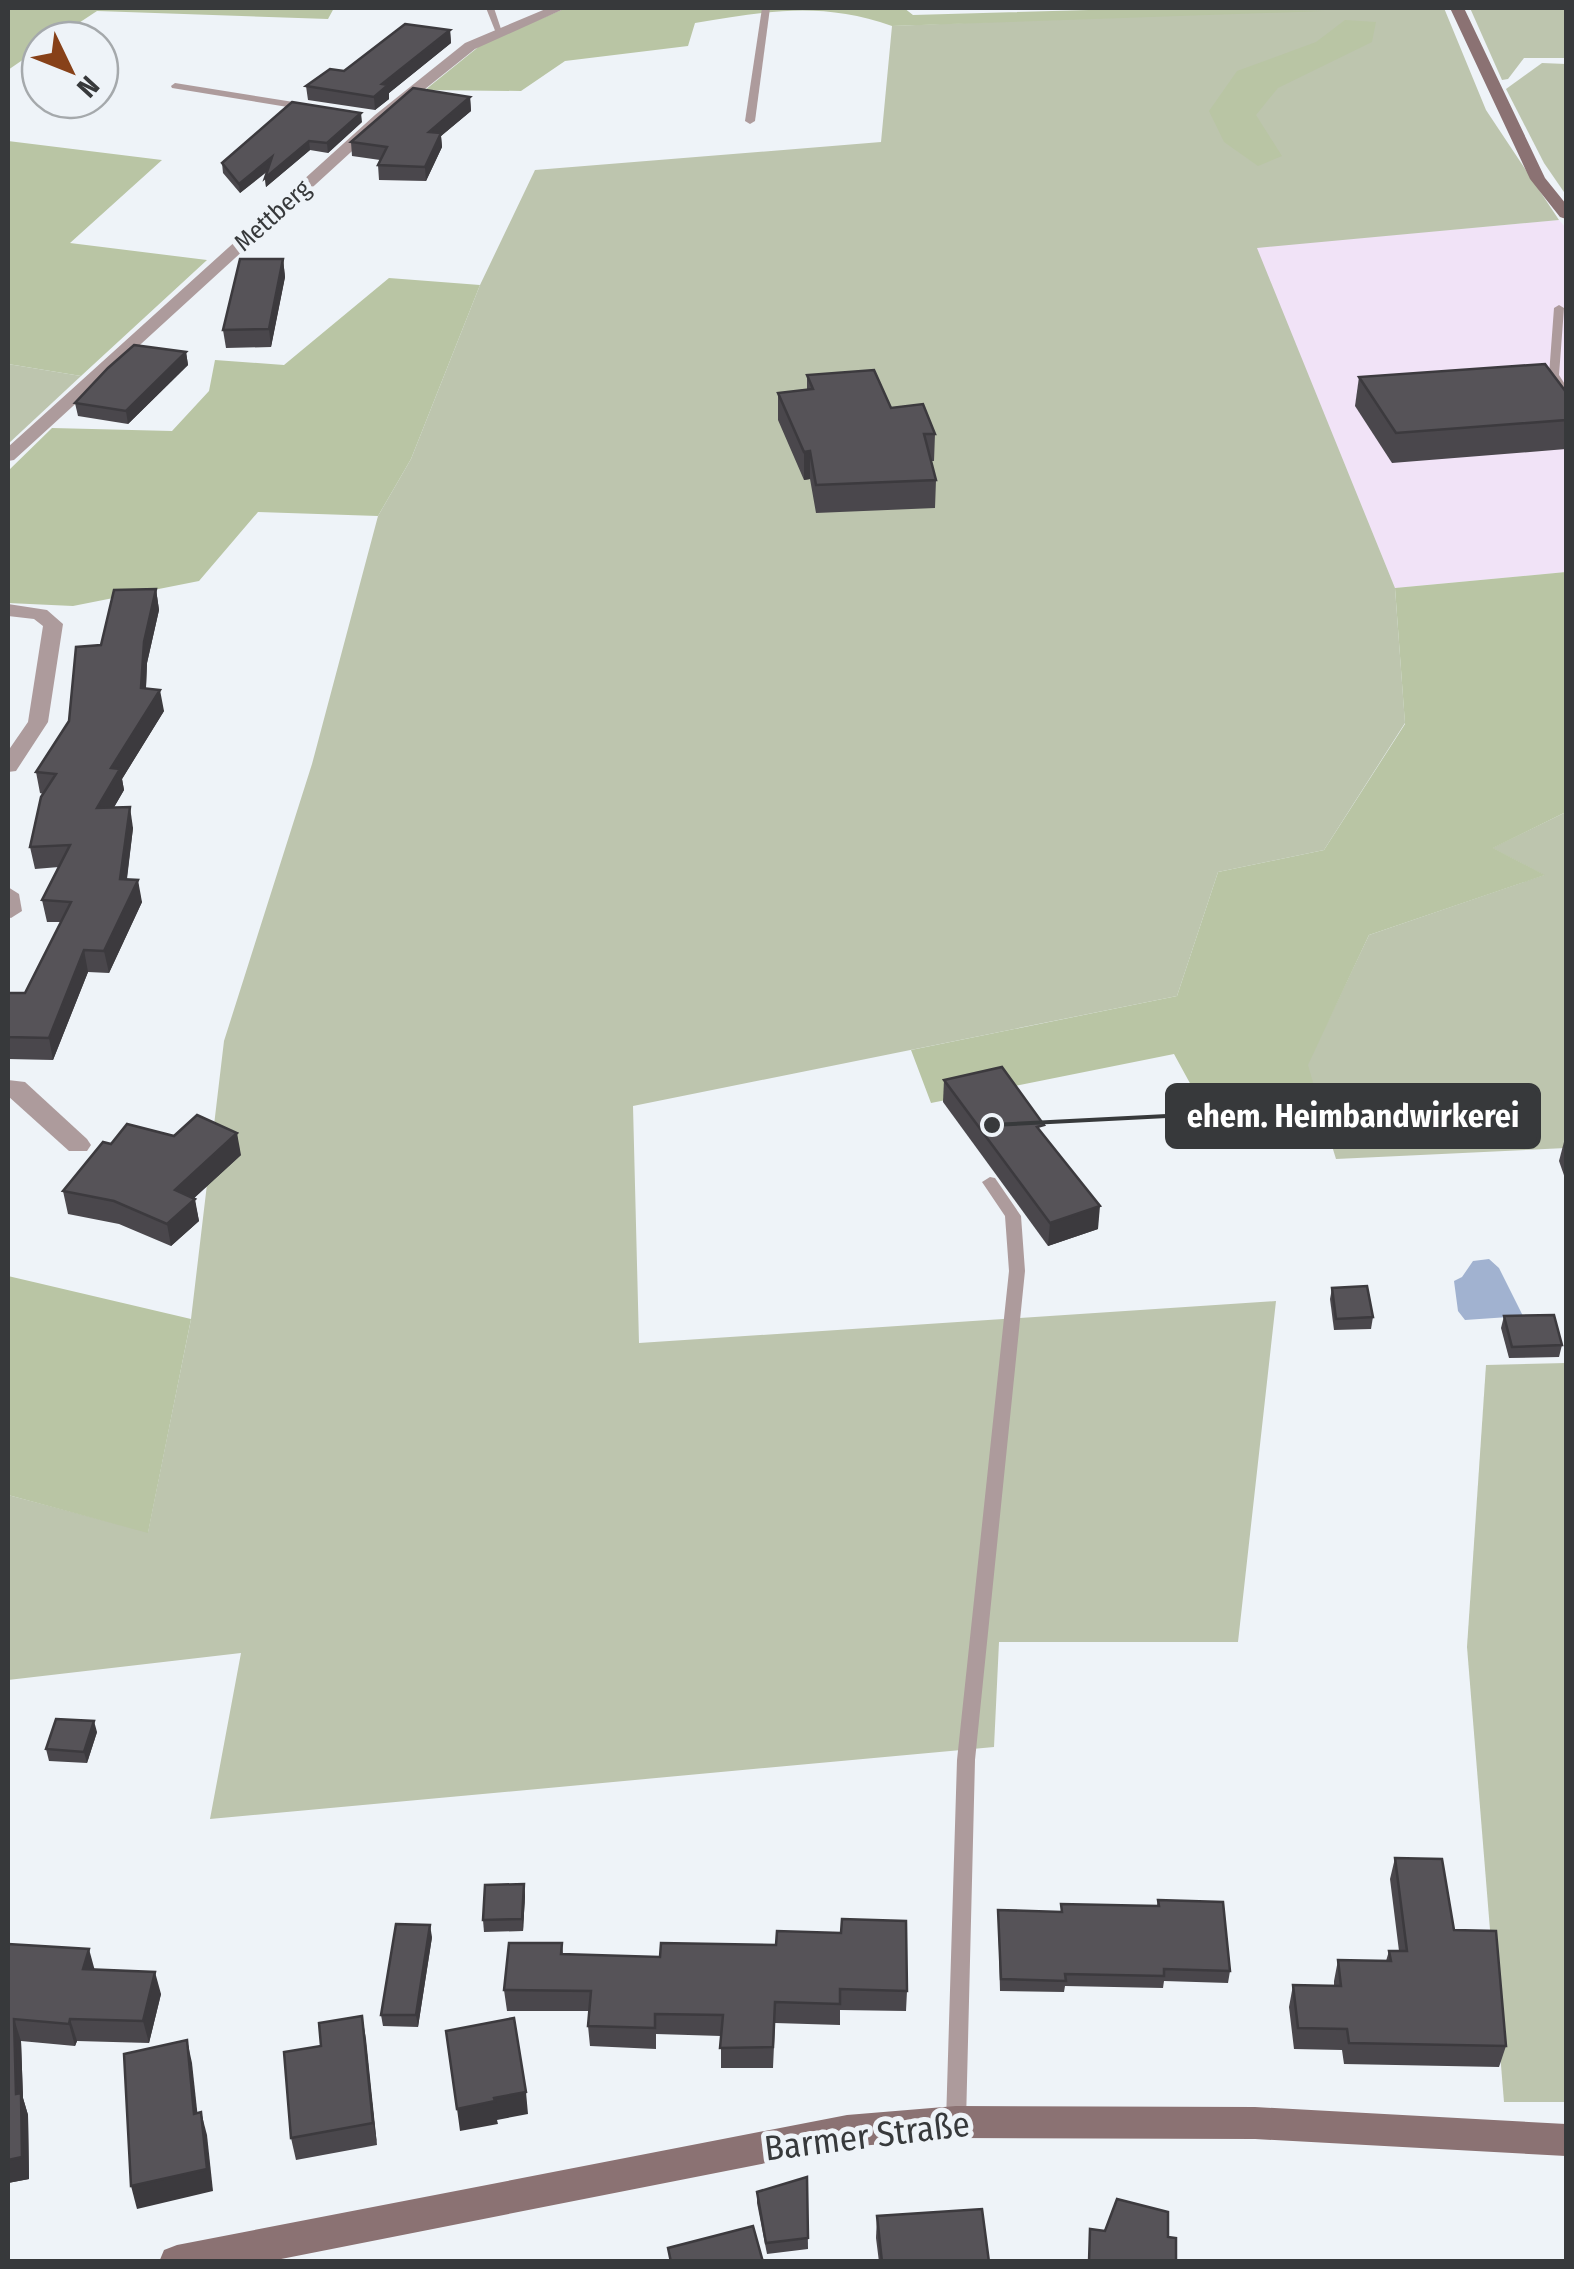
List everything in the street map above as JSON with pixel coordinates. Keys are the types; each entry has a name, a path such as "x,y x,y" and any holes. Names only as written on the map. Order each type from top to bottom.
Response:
{"main road":[{"path":"1457,8 1538,179 1566,214"},
{"name":"Barmer Straße","path":"177,2262 848,2131 956,2122 1256,2123 1566,2140"}],"street":[{"name":"Mettberg","path":"8,456 370,116 470,46 559,8"},
{"path":"8,610 40,614 53,624 38,722 8,766"},
{"path":"8,1088 16,1088 78,1145"}],"lane":[{"path":"490,8 500,33"},
{"path":"750,121 766,8"},
{"path":"175,86 322,110"},
{"path":"1559,308 1554,376 1566,394"},
{"path":"956,2122 966,1760 1017,1272 1013,1216 990,1182"}],"shaded area":[{"path":"1559,220 1566,228 1566,572 1395,588 1256,247"}],"green space":[{"path":"8,8 334,8 328,19 97,11 83,20 20,20 20,62 8,70"},
{"path":"566,8 904,8 913,15 1161,8 1325,11 892,26 841,13 770,12 695,23 688,46 565,61 521,91 425,90 482,44"},
{"path":"1325,8 1444,8 1486,110 1559,220 1257,248 1395,588 1405,723 1324,850 1218,872 1177,996 633,1106 639,1343 1276,1301 1238,1642 999,1642 994,1747 210,1819 241,1653 8,1680 8,1495 148,1532 191,1319 224,1041 312,764 378,516 411,459 480,285 535,170 881,142 892,26"},
{"path":"1470,8 1566,8 1566,58 1524,58 1508,79 1502,80"},
{"path":"1345,20 1376,22 1372,42 1278,88 1256,115 1282,156 1258,166 1224,142 1209,111 1237,71 1316,42"},
{"path":"1542,63 1566,64 1566,195 1544,163 1506,89"},
{"path":"8,141 162,160 70,243 207,260 81,376 8,364"},
{"path":"389,278 480,285 411,459 378,516 258,512 199,581 73,606 8,603 8,471 52,428 172,431 209,391 215,360 284,365"},
{"path":"8,364 81,376 8,444"},
{"path":"1566,572 1566,812 1493,848 1545,875 1369,935 1308,1065 1324,1120 1215,1129 1174,1054 931,1103 911,1050 1177,996 1218,872 1324,850 1405,724 1395,588"},
{"path":"1566,812 1566,1148 1336,1159 1307,1065 1369,935 1544,875 1492,848"},
{"path":"8,1276 191,1319 148,1533 8,1495"},
{"path":"1566,1363 1566,2102 1504,2102 1467,1647 1486,1365"}],"water":[{"path":"1489,1259 1499,1268 1523,1316 1465,1320 1458,1311 1454,1281 1462,1277 1473,1261"}],"building":[{"path":"405,24 450,30 382,84 388,85 374,97 306,86 330,69 344,71"},
{"path":"413,88 470,97 429,132 441,133 425,167 378,165 387,147 351,142"},
{"path":"292,102 361,113 327,143 309,141 265,178 272,157 239,184 222,163"},
{"path":"240,259 283,259 269,329 223,330"},
{"path":"134,345 186,352 126,411 75,403 108,368"},
{"path":"1545,364 1566,392 1566,420 1396,433 1359,377"},
{"path":"874,370 891,408 923,404 935,434 924,434 936,480 816,485 810,451 804,452 778,393 813,389 807,375"},
{"path":"156,589 144,642 141,688 160,690 111,768 120,769 97,808 130,807 120,879 138,880 104,951 84,950 49,1038 8,1037 8,993 25,993 71,902 42,900 70,845 30,847 41,797 56,774 36,772 69,721 76,647 101,645 114,590"},
{"path":"1002,1067 1044,1125 1037,1127 1100,1206 1050,1223 944,1080"},
{"path":"197,1115 237,1133 175,1190 195,1199 167,1224 114,1201 63,1191 103,1142 111,1144 127,1124 174,1136"},
{"path":"1367,1286 1373,1317 1336,1319 1332,1288"},
{"path":"1554,1315 1562,1345 1512,1347 1504,1316"},
{"path":"56,1719 94,1721 84,1752 46,1749"},
{"path":"1395,1858 1442,1859 1454,1930 1496,1931 1506,2046 1349,2043 1347,2029 1298,2028 1293,1985 1341,1986 1338,1960 1391,1961 1389,1951 1407,1951"},
{"path":"524,1884 522,1919 483,1920 485,1885"},
{"path":"1158,1900 1223,1902 1230,1971 1164,1969 1164,1976 1065,1974 1066,1981 1001,1979 998,1910 1062,1912 1061,1904 1159,1906"},
{"path":"842,1919 906,1921 907,1991 840,1989 840,2004 775,2002 773,2047 720,2048 723,2015 655,2014 655,2028 588,2026 591,1991 504,1990 509,1943 562,1943 561,1954 660,1957 661,1943 776,1945 777,1931 841,1933"},
{"path":"396,1924 430,1925 416,2015 381,2015"},
{"path":"8,1944 89,1949 83,1969 155,1972 143,2021 70,2019 69,2024 14,2019 22,2157 8,2160"},
{"path":"362,2016 373,2123 291,2138 284,2052 321,2046 319,2023"},
{"path":"514,2018 526,2092 457,2109 446,2031"},
{"path":"187,2040 194,2114 201,2112 207,2169 131,2186 124,2054"},
{"path":"807,2177 808,2238 766,2243 757,2192"},
{"path":"1117,2199 1168,2212 1168,2237 1176,2238 1176,2262 1089,2262 1090,2229 1105,2231"},
{"path":"982,2209 989,2262 882,2262 877,2216"},
{"path":"753,2226 763,2262 671,2262 668,2248"}],"place":[{"name":"ehem. Heimbandwirkerei","path":"992,1125"}]}
